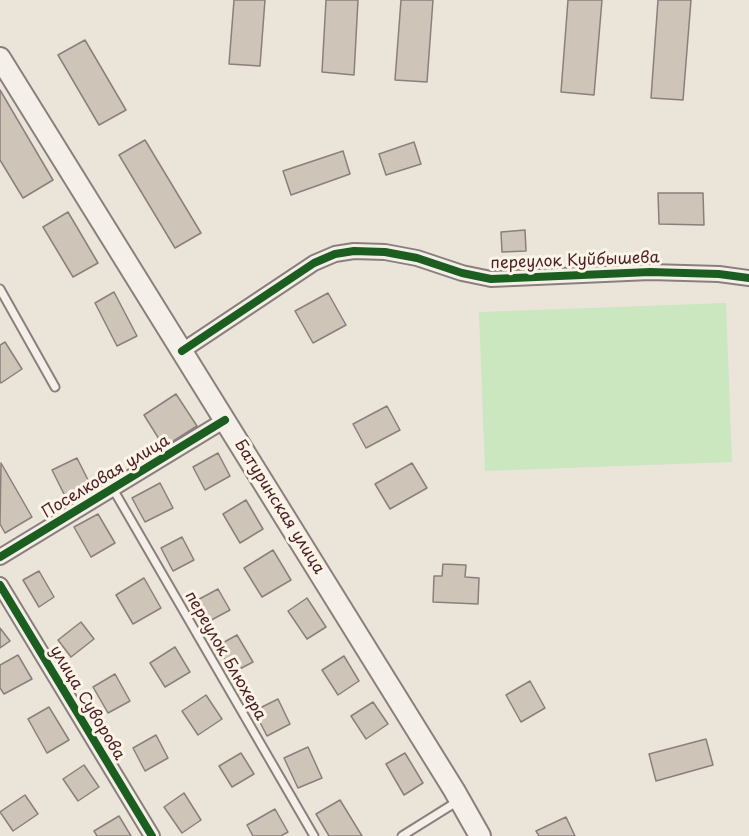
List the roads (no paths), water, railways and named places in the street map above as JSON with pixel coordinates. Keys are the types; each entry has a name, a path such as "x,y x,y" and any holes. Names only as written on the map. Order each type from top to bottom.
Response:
{"main road":[{"name":"Батуринская улица","path":"1,61 460,800 480,836"}],"street":[{"name":"переулок Куйбышева","path":"182,351 314,263 334,254 354,251 385,252 417,258 462,273 491,279 650,272 719,274 749,278"},
{"name":"Поселковая улица","path":"0,557 225,420"},
{"name":"улица Суворова","path":"0,585 152,836"}],"lane":[{"path":"0,289 55,387"},
{"name":"переулок Блюхера","path":"113,489 314,836"},
{"path":"402,836 460,800"}]}
